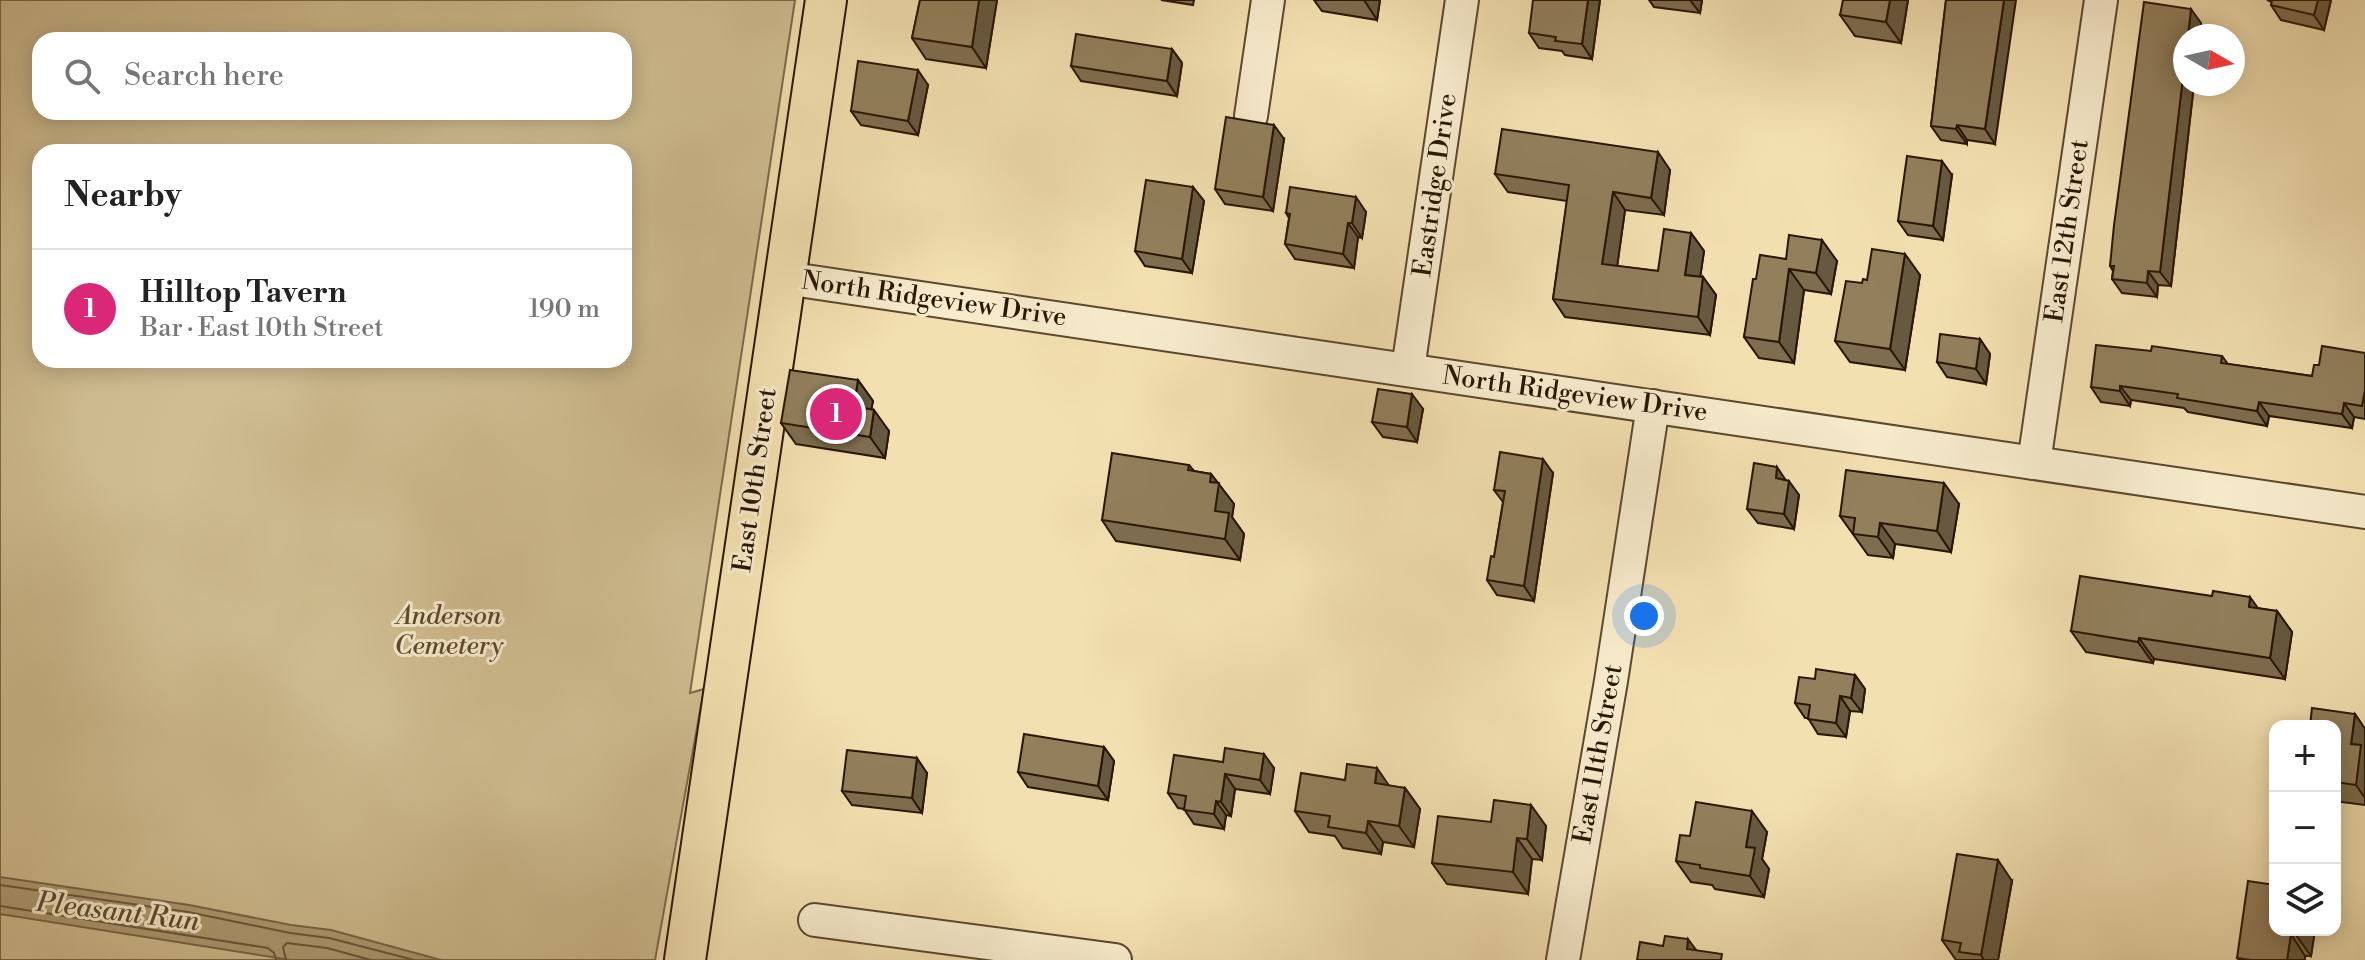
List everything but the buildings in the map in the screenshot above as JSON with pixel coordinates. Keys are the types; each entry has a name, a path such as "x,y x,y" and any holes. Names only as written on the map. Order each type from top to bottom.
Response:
{"main road":[{"name":"East 10th Street","path":"688,941 826,0"}],"street":[{"path":"1251,116 1268,0"},
{"name":"Eastridge Drive","path":"1408,369 1462,0"},
{"name":"East 12th Street","path":"2034,463 2101,0"},
{"name":"North Ridgeview Drive","path":"785,278 2365,512"},
{"name":"East 11th Street","path":"1563,960 1611,681 1653,406"},
{"path":"815,920 1115,960"}],"green space":[{"name":"Anderson Cemetery","path":"0,0 795,0 690,693 704,689 655,960 0,960"}],"water":[{"name":"Pleasant Run","path":"0,877 331,930 441,960 291,960 0,914"}],"place":[{"name":"Hilltop Tavern","path":"836,414"}]}
